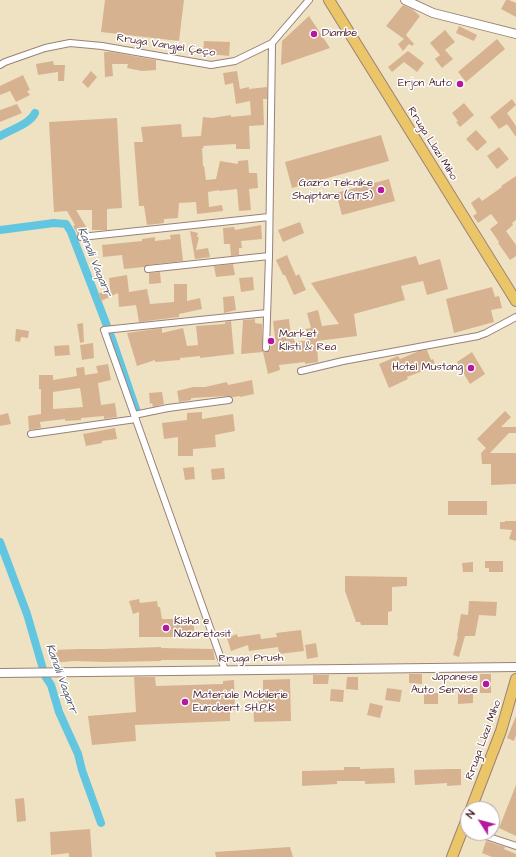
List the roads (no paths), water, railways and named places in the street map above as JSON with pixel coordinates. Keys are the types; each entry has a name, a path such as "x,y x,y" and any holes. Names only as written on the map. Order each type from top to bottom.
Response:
{"main road":[{"name":"Rruga Llazi Miho","path":"329,0 516,301"},
{"name":"Rruga Llazi Miho","path":"474,801 501,731 516,679"},
{"path":"452,857 460,841"}],"street":[{"name":"Rruga Vangjel Çeço","path":"0,65 45,48 70,43 102,46 211,65 222,64 235,61 272,43 309,0"},
{"path":"404,0 434,13 516,34"},
{"path":"266,348 270,216 272,43"},
{"path":"81,237 270,216"},
{"path":"148,269 269,256"},
{"path":"225,670 104,330 267,313"},
{"path":"301,371 478,336 516,317"},
{"path":"31,434 135,417 168,408 229,400"},
{"name":"Rruga Prush","path":"0,673 516,667"},
{"path":"500,841 516,846"}],"waterway":[{"path":"0,136 24,124 35,113"},
{"name":"Kanali Vaqarr","path":"0,230 54,223 66,224 71,232 107,326"},
{"path":"111,336 137,412"},
{"name":"Kanali Vaqarr","path":"0,542 27,614 45,676 51,685 59,712 78,754 82,770 101,823"}],"place":[{"name":"Diambe","path":"314,34"},
{"name":"Erjon Auto","path":"460,84"},
{"name":"Gazra Teknike Shqiptare (GTS)","path":"381,190"},
{"name":"Market Klisti & Rea","path":"271,341"},
{"name":"Hotel Mustang","path":"471,368"},
{"name":"Kisha e Nazaretasit","path":"166,628"},
{"name":"Japanese Auto Service","path":"486,684"},
{"name":"Materiale Mobilerie Eurobert SH.P.K","path":"185,702"}]}
